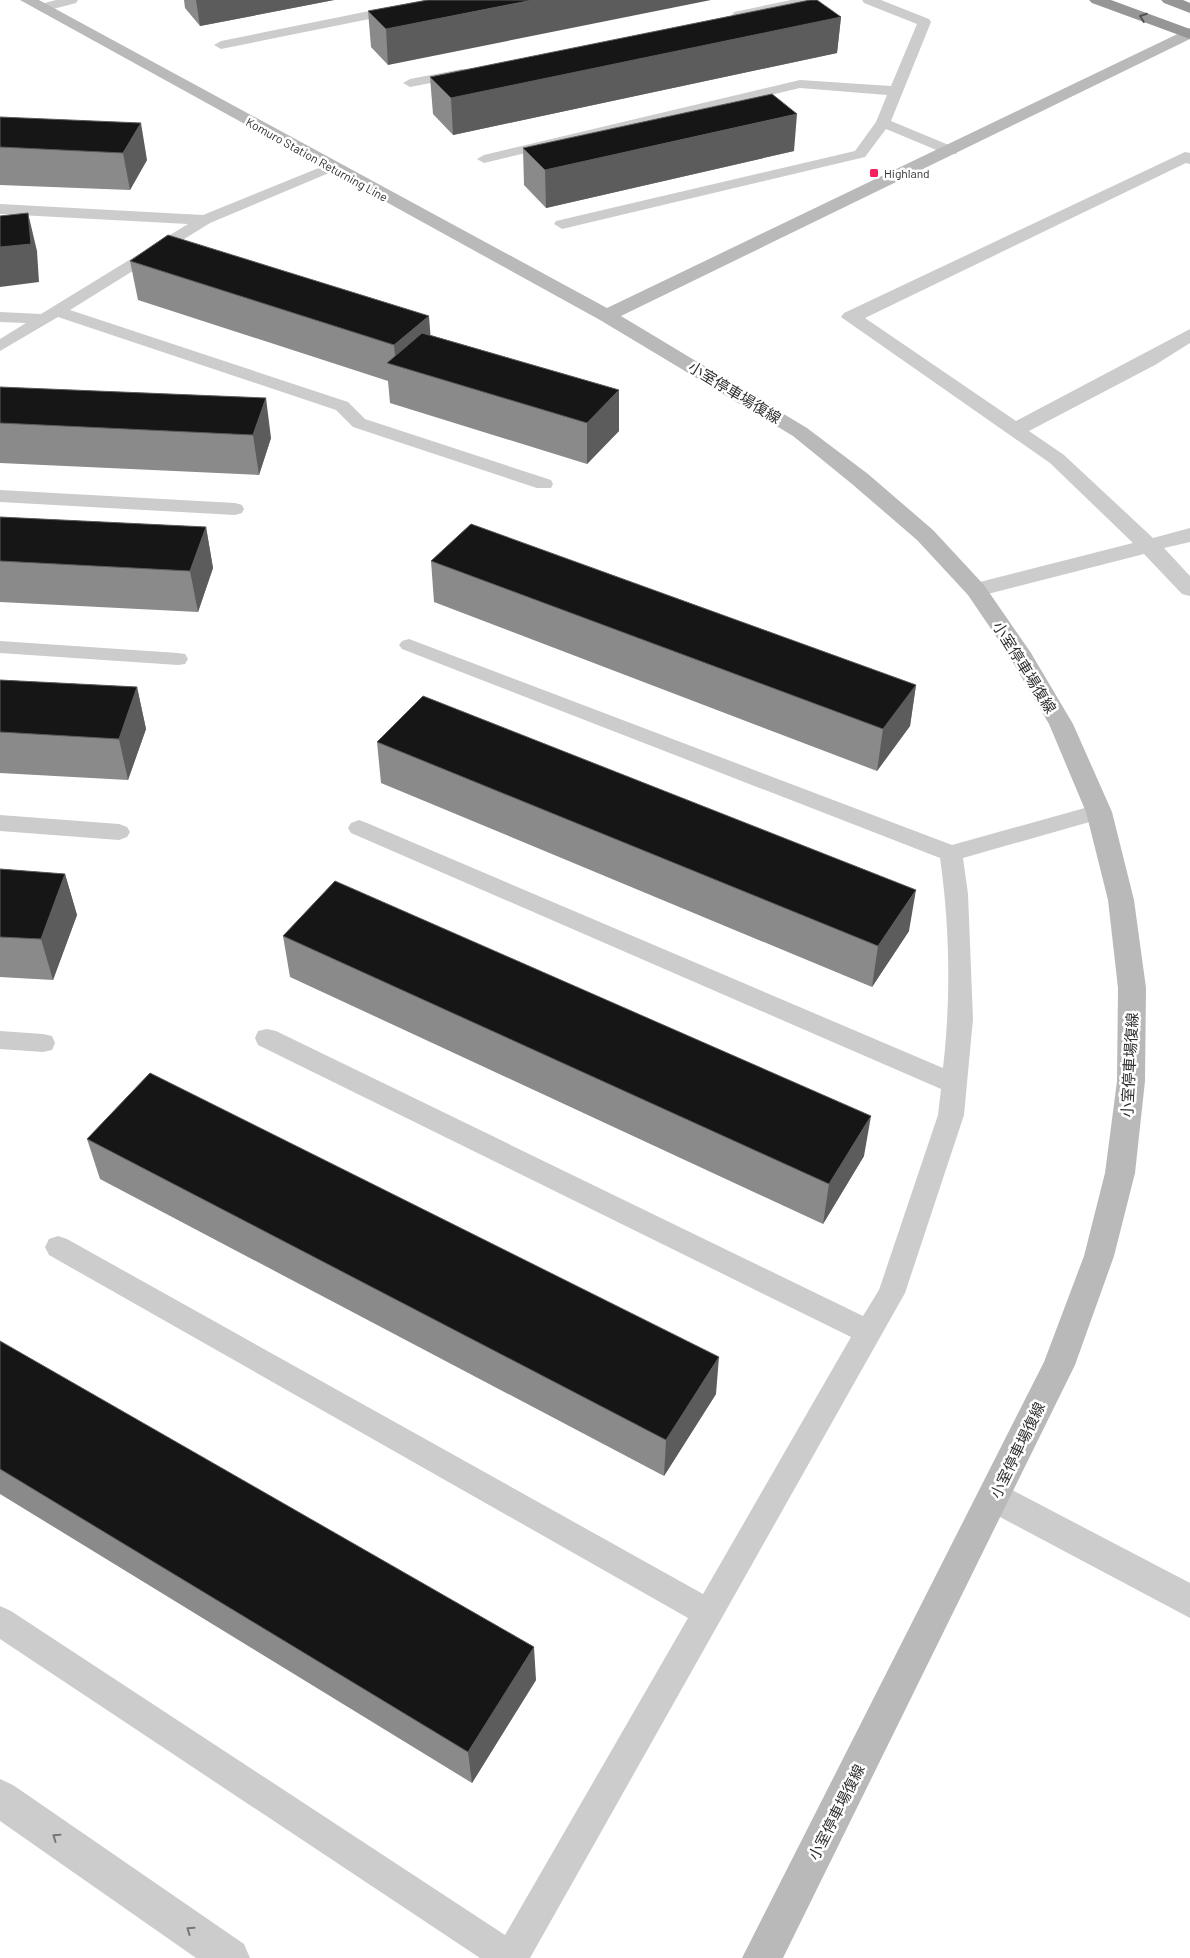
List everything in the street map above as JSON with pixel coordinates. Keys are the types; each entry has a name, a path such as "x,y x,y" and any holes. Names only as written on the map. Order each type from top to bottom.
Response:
{"highway":[{"path":"1097,0 1189,34"},
{"path":"1169,0 1190,8"}],"main road":[{"name":"Komuro Station Returning Line","path":"35,4 607,316"},
{"path":"607,316 951,151 1189,34"},
{"name":"小室停車場復線","path":"607,316 800,432 860,479 925,535 976,590 1019,653 1061,724 1099,812 1121,900 1132,988 1131,1081 1120,1173 1099,1256 1059,1365 995,1497 762,1958"}],"street":[{"path":"1190,160 1185,157 851,317 1057,459 1149,546 1190,589"},
{"path":"1014,430 1148,361 1190,335"},
{"path":"976,590 1190,535"},
{"path":"995,1497 1190,1601"},
{"path":"0,1798 230,1958"}],"lane":[{"path":"35,4 71,0"},
{"path":"221,45 444,0"},
{"path":"721,18 809,0"},
{"path":"562,224 860,154 883,123 924,22 869,0"},
{"path":"410,84 478,69"},
{"path":"484,159 800,84 896,91"},
{"path":"883,123 951,151"},
{"path":"0,346 205,220 331,167"},
{"path":"0,209 205,220"},
{"path":"0,317 50,315 342,406 359,423 544,484"},
{"path":"0,496 235,509"},
{"path":"409,645 951,853 1099,812"},
{"path":"0,648 178,659"},
{"path":"0,823 119,832"},
{"path":"359,828 955,1084"},
{"path":"0,1621 511,1958 890,1293 951,1115 962,1019 957,894 951,853"},
{"path":"267,1038 869,1332"},
{"path":"0,1040 44,1043"},
{"path":"58,1248 708,1612"}],"building":[{"path":"428,0 533,0 386,29 368,11"},
{"path":"817,0 841,17 451,98 430,77"},
{"path":"772,94 797,114 545,170 523,148"},
{"path":"0,117 141,123 123,153 0,147"},
{"path":"28,213 31,244 0,247 0,216"},
{"path":"168,235 429,316 394,345 130,261"},
{"path":"422,333 619,390 587,423 387,363"},
{"path":"0,387 266,398 253,435 0,423"},
{"path":"0,517 206,527 190,571 0,561"},
{"path":"471,524 916,685 883,729 431,561"},
{"path":"0,680 137,687 119,739 0,732"},
{"path":"423,696 916,890 878,946 377,742"},
{"path":"0,869 65,874 41,939 0,937"},
{"path":"335,881 871,1116 829,1184 283,936"},
{"path":"150,1073 719,1357 666,1440 87,1139"},
{"path":"0,1341 534,1647 468,1752 0,1469"}],"place":[{"name":"Highland","path":"874,173"}]}
